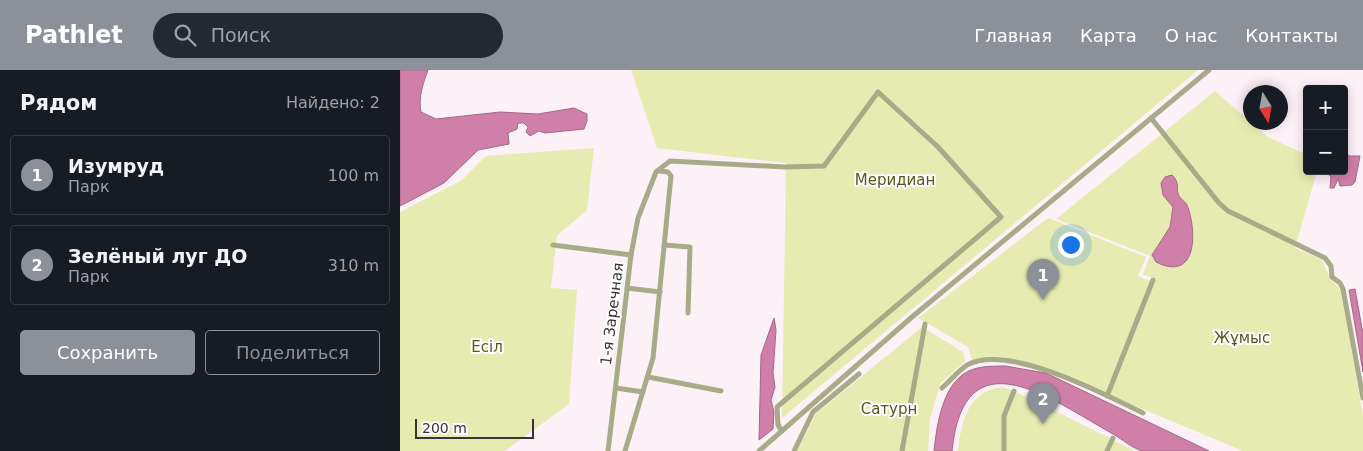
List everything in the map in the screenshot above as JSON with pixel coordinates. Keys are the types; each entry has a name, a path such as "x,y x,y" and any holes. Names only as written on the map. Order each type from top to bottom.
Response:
{"street":[{"path":"759,451 912,317 1209,70"},
{"path":"659,171 670,161 785,167 824,166 878,92 938,147 1000,216 776,408 778,425 782,431"},
{"path":"1151,118 1219,203 1228,211 1325,258 1329,262 1332,277 1344,289 1363,398"},
{"path":"625,451 653,358 671,176 668,172 659,171"},
{"name":"1-я Заречная","path":"608,451 631,255 638,216 656,172 659,171"},
{"path":"553,245 631,255"},
{"path":"664,245 690,247 688,313"},
{"path":"1107,396 1153,280"},
{"path":"627,288 660,292"},
{"path":"902,451 925,324"},
{"path":"942,388 969,364 1003,358 1047,370 1143,413"},
{"path":"794,451 813,412 859,374"},
{"path":"648,377 721,391"},
{"path":"616,388 643,392"},
{"path":"1004,451 1004,416 1014,390"},
{"path":"1107,451 1113,438"}],"green space":[{"name":"Меридиан","path":"631,70 1198,70 782,418 786,163 657,148"},
{"name":"Жұмыс","path":"1215,91 1243,115 1243,130 1260,130 1268,137 1303,153 1303,175 1316,175 1295,248 1322,260 1331,280 1341,292 1363,415 1363,451 1243,451 1107,394 1154,279 1143,274 1150,256 1056,219"},
{"name":"Есіл","path":"594,148 587,210 557,236 551,288 577,290 569,404 505,451 400,451 400,212 462,180 486,156"},
{"path":"1048,218 1146,257 1138,276 1150,281 1106,392 1049,369 1003,357 973,363 968,347 918,318"},
{"name":"Сатурн","path":"922,327 963,352 965,361 940,384 930,419 928,451 797,451 816,414"},
{"path":"1002,387 1013,391 1003,416 1003,451 958,451 964,419 974,401 990,390"},
{"path":"1014,391 1112,439 1106,451 1005,451 1005,416"},
{"path":"1114,441 1136,451 1109,451"}],"shaded area":[{"path":"400,70 428,70 423,85 420,106 421,112 436,119 500,112 538,114 574,108 587,114 587,121 584,129 545,133 539,131 530,136 526,132 528,127 524,123 518,123 517,129 508,133 509,144 478,150 444,183 400,206"},
{"path":"1348,155 1360,156 1355,182 1352,185 1340,186 1338,179 1334,188 1330,188 1331,177 1329,175 1348,175"},
{"path":"1172,175 1177,183 1179,196 1187,205 1193,240 1187,260 1180,265 1170,267 1156,262 1152,255 1170,227 1173,207 1163,195 1161,183 1165,177"},
{"path":"1355,289 1363,334 1363,372 1349,290"},
{"path":"774,318 776,330 773,373 775,387 771,400 774,412 773,429 759,440 761,355"},
{"path":"1005,366 1046,373 1209,451 1139,450 1038,393 1014,385 992,384 974,393 960,415 952,451 934,451 940,416 944,403 955,382 964,374 974,369"}],"place":[{"name":"Изумруд","path":"1043,300"},
{"name":"Зелёный луг ДО","path":"1043,424"}]}
